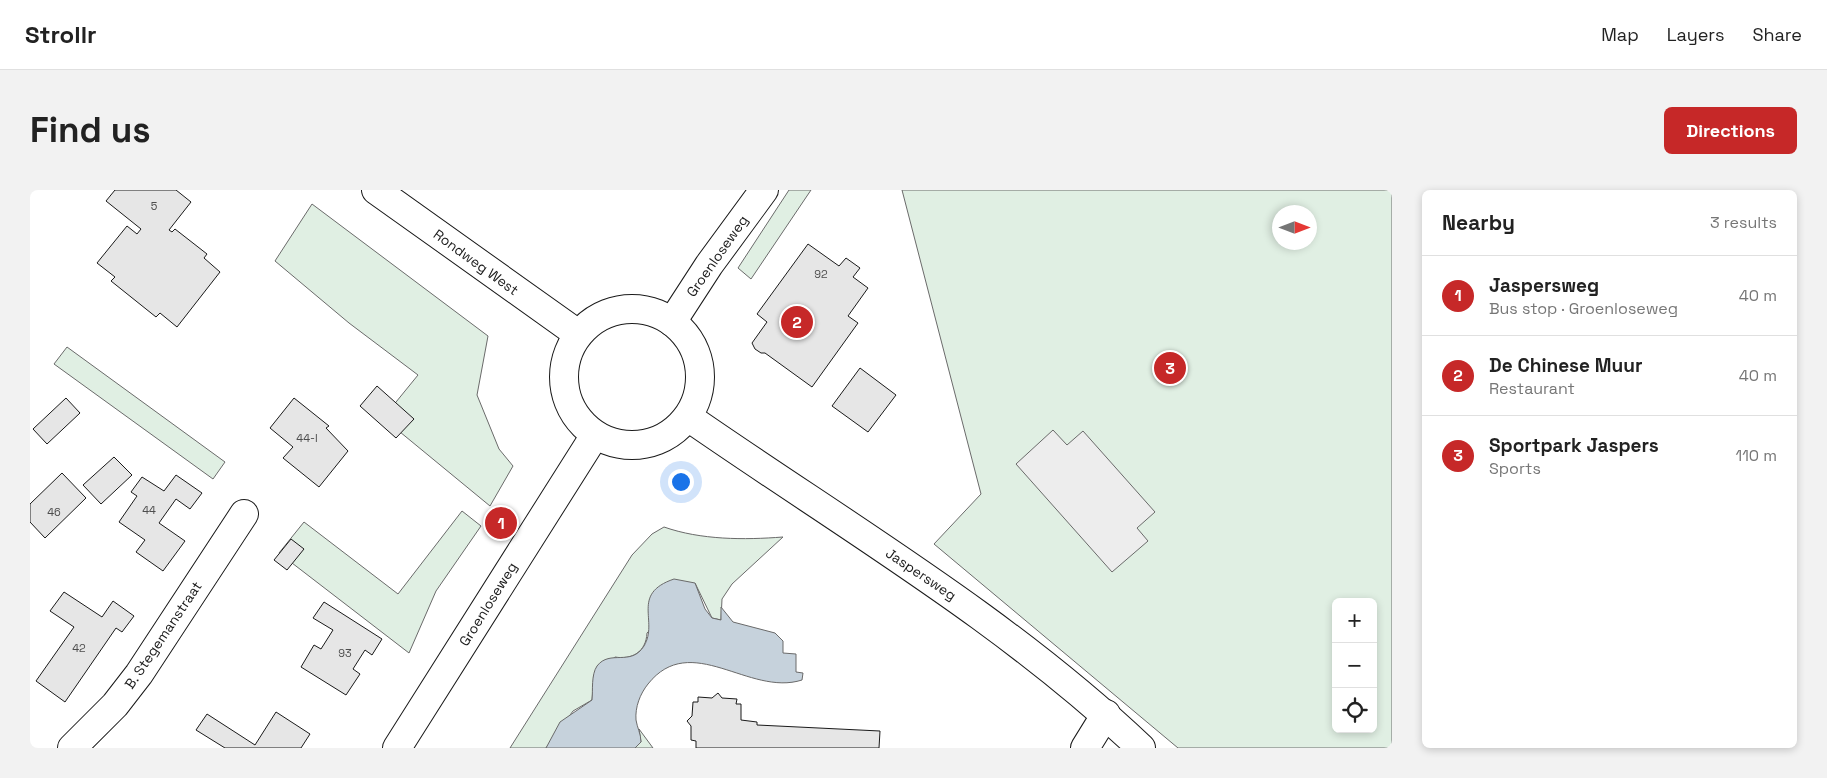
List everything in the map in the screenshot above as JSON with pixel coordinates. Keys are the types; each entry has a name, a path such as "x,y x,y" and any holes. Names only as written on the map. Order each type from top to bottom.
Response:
{"main road":[{"name":"Rondweg West","path":"376,190 578,334"},
{"name":"Groenloseweg","path":"672,322 709,265 764,190"},
{"path":"625,309 650,311 672,322 690,342 700,366 699,393 688,417 669,435 645,445 619,445 595,435 574,414 564,386 567,357 578,334 601,316 625,309"},
{"name":"Jaspersweg","path":"688,417 951,594 1064,678 1106,714 1141,748"},
{"name":"Groenloseweg","path":"397,748 595,435"},
{"name":"B. Stegemanstraat","path":"72,748 115,705 139,674 244,514"},
{"path":"1084,748 1106,714"}],"green space":[{"path":"789,190 811,190 751,279 738,268"},
{"path":"902,190 1392,190 1392,748 1178,748 934,544 981,494"},
{"path":"312,204 488,336 477,395 499,449 513,466 490,506 383,418 418,375 349,323 275,261"},
{"path":"67,347 225,462 213,479 54,364"},
{"path":"462,511 481,526 436,591 409,653 279,553 304,522 398,594"},
{"path":"664,527 708,537 753,539 783,537 732,584 722,599 721,620 712,618 695,583 647,633 641,650 632,656 615,657 594,676 592,700 573,711 546,748 510,748 632,555 652,534"},
{"path":"639,729 653,748 635,748 641,742"}],"shaded area":[{"path":"1053,430 1067,445 1083,431 1155,512 1137,528 1148,541 1112,572 1016,464"},
{"path":"674,579 695,583 705,609 712,618 721,620 721,607 733,622 775,633 783,641 783,653 796,654 796,672 803,673 802,680 782,683 762,680 702,663 683,663 665,669 648,684 643,692 637,706 636,715 641,742 635,748 546,748 560,722 592,700 593,678 597,666 602,661 608,659 633,656 644,646 648,637 649,600 653,592 661,585"}],"building":[{"path":"115,190 176,190 191,202 169,230 172,232 175,229 207,254 204,258 220,272 177,327 160,313 156,317 111,281 115,277 97,263 127,226 137,234 141,229 106,201"},
{"path":"808,244 839,266 846,258 860,268 853,277 868,288 848,316 858,323 812,387 765,353 755,349 752,343 767,322 757,314"},
{"path":"860,368 896,395 868,432 832,406"},
{"path":"377,386 414,419 396,438 360,406"},
{"path":"66,398 80,413 47,444 33,429"},
{"path":"294,398 329,426 326,428 348,451 319,487 283,458 293,447 270,428"},
{"path":"114,457 132,475 101,504 83,485"},
{"path":"62,473 86,498 45,538 30,522 30,504"},
{"path":"176,475 202,493 190,509 176,499 159,523 185,541 163,571 136,552 145,540 119,522 137,496 131,492 142,477 164,491"},
{"path":"291,539 304,549 287,570 274,560"},
{"path":"64,592 102,617 113,601 134,616 122,632 116,628 65,702 36,681 74,627 50,611"},
{"path":"324,602 382,639 372,655 365,650 353,669 360,674 346,695 301,667 314,645 321,649 333,630 313,618"},
{"path":"718,693 722,698 737,699 736,704 741,704 741,720 757,722 757,725 880,731 879,748 696,748 696,741 691,740 691,726 687,721 692,716 693,702 698,702 698,697 712,698"},
{"path":"276,712 310,734 301,748 225,748 196,730 207,714 255,745"}],"place":[{"name":"De Chinese Muur","path":"797,322"},
{"name":"Sportpark Jaspers","path":"1170,368"},
{"name":"Jaspersweg","path":"501,523"}]}
